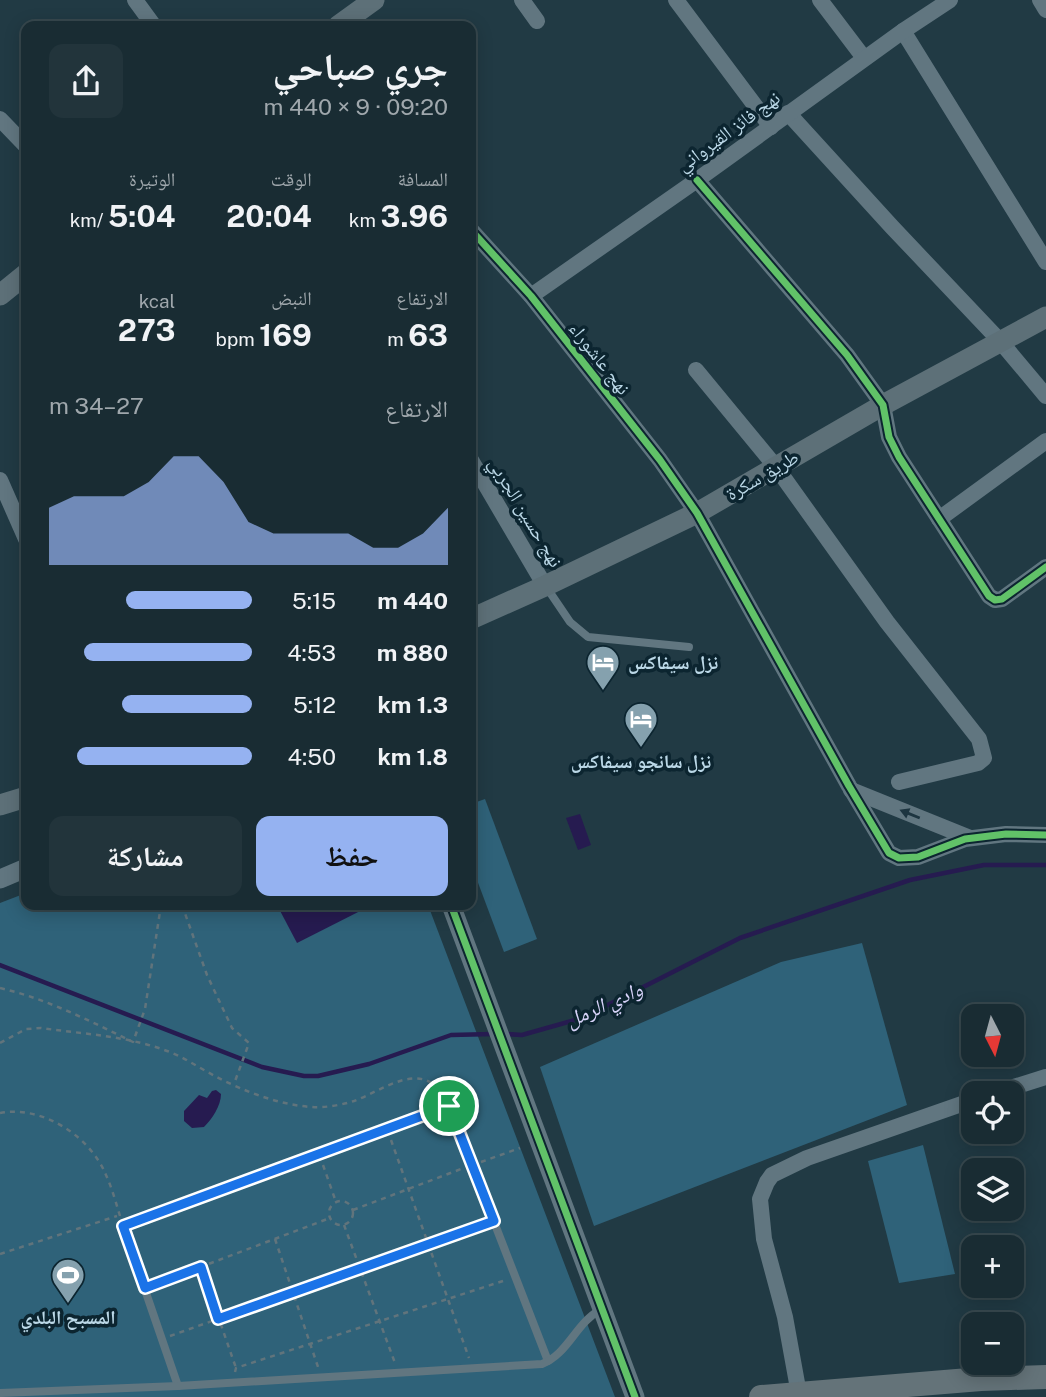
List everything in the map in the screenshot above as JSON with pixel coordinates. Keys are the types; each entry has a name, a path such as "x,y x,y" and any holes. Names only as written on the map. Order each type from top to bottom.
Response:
{"main road":[{"path":"345,21 374,0"},
{"path":"0,295 21,278"},
{"name":"طريق سكرة","path":"476,617 696,513 883,405 1046,317"},
{"path":"0,805 21,799"},
{"path":"936,1397 1046,1377"},
{"path":"761,1397 982,1387 1046,1391"}],"street":[{"path":"135,0 150,21"},
{"path":"522,0 537,21"},
{"path":"676,0 772,127"},
{"path":"820,0 864,58"},
{"name":"نهج فائز القيرواني","path":"531,296 772,127 864,58 950,0"},
{"path":"1040,0 1046,10"},
{"path":"903,31 1046,262"},
{"path":"788,113 891,228 1000,341 1046,396"},
{"path":"0,119 21,141"},
{"path":"697,180 847,355 883,405 890,438 989,596 995,600 1002,598 1046,567"},
{"name":"نهج عاشوراء","path":"476,236 531,296 660,460 696,513 889,853 899,858 918,857 970,838 1006,834 1046,835"},
{"path":"696,370 776,467 887,622 979,739 984,758 978,763 899,782"},
{"path":"939,519 1046,441"},
{"name":"نهج حسين الجربي","path":"476,469 545,586"},
{"path":"0,480 21,528"},
{"path":"851,790 970,838"},
{"path":"0,879 21,870"},
{"path":"453,910 635,1397"},
{"path":"1024,1084 1046,1077"},
{"path":"799,1394 785,1317 764,1239 760,1199 767,1182 772,1175 807,1158 961,1104"}],"lane":[{"path":"545,586 570,622 588,637 689,647"},
{"path":"178,1386 123,1226 449,1106 548,1362"},
{"path":"0,1393 60,1394 542,1364 560,1352 586,1321 602,1310"}],"path":[{"path":"133,1042 145,1009 159,910"},
{"path":"184,910 207,975 232,1028 249,1043 234,1085"},
{"path":"0,988 23,993 70,1011 133,1042"},
{"path":"0,1043 26,1030 41,1028 133,1042 171,1052 234,1085 282,1101 311,1107 329,1107 355,1100 396,1082 417,1078 441,1092 449,1106"},
{"path":"0,1113 34,1115 54,1122 77,1136 95,1155 106,1174 123,1226"},
{"path":"387,1129 472,1368"},
{"path":"353,1210 520,1148"},
{"path":"319,1154 336,1202"},
{"path":"336,1202 348,1203 353,1210 351,1220 344,1225 336,1224 330,1218 330,1207 336,1202"},
{"path":"0,1254 120,1215"},
{"path":"145,1288 330,1218"},
{"path":"162,1339 494,1221"},
{"path":"344,1225 398,1373"},
{"path":"275,1239 321,1377"},
{"path":"201,1267 236,1368 232,1383"},
{"path":"236,1368 515,1277"}],"shaded area":[{"path":"485,799 537,939 504,952 476,877 476,802"},
{"path":"580,814 591,845 578,850 566,818"},
{"path":"21,895 21,910 430,910 615,1397 0,1397 0,903"},
{"path":"280,910 362,910 297,943"},
{"path":"862,943 907,1105 594,1226 540,1067 781,962"},
{"path":"216,1090 221,1094 221,1099 213,1116 204,1127 192,1128 184,1121 184,1111 199,1095 207,1098"},
{"path":"923,1145 955,1274 899,1283 868,1161"}],"waterway":[{"name":"وادي الرمل","path":"506,1034 522,1035 582,1018 740,938 910,880 984,865 1046,865"},
{"name":"وادي الرمل","path":"0,965 262,1067 304,1076 318,1076 369,1064 451,1035 493,1034"}],"cycle path":[{"path":"697,180 847,355 883,405 889,437 899,457 989,596 995,600 1002,599 1046,567"},
{"path":"476,236 531,296 660,460 697,513 889,853 899,858 918,857 965,839 1006,834 1046,835"},
{"path":"453,910 635,1397"}],"place":[{"name":"نزل سيفاكس","path":"603,692"},
{"name":"نزل سانجو سيفاكس","path":"641,749"},
{"name":"المسبح البلدي","path":"68,1305"}],"route":[{"path":"449,1106 494,1221 218,1319 201,1267 145,1288 123,1226 449,1106"}]}
